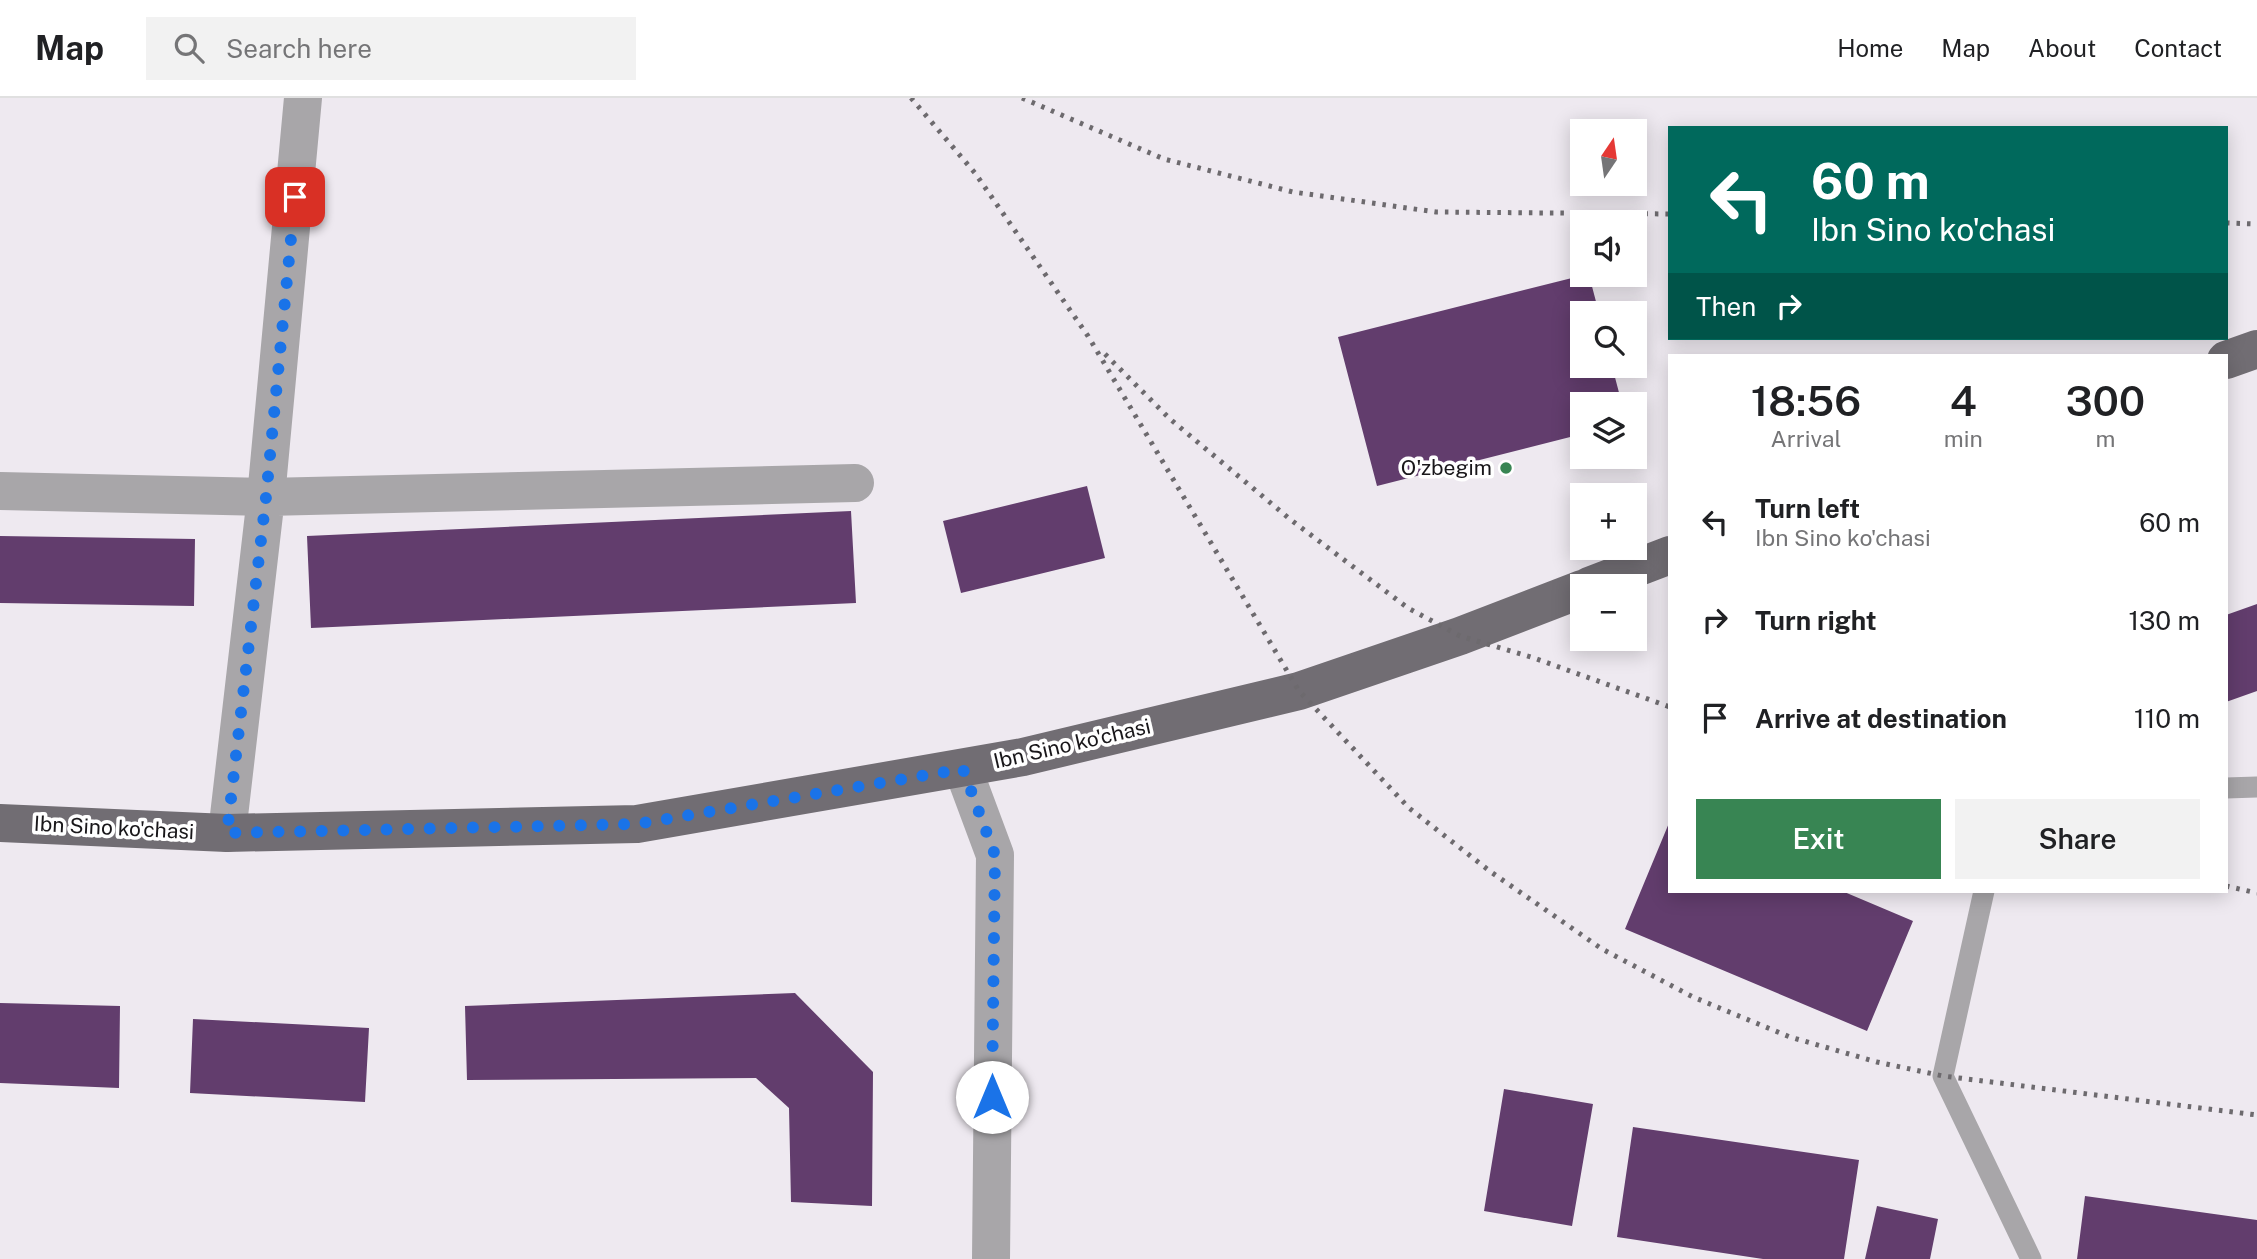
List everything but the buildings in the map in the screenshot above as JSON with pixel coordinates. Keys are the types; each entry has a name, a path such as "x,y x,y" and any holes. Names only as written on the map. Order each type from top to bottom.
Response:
{"main road":[{"path":"2228,359 2257,349"},
{"path":"1620,574 1668,556"},
{"name":"Ibn Sino ko'chasi","path":"0,823 227,833 637,824 963,769 1300,691 1460,636 1570,594"}],"street":[{"path":"227,833 266,497 303,98"},
{"path":"0,491 266,497 855,483"},
{"path":"963,769 995,855 991,1259"}],"lane":[{"path":"2228,788 2257,787"},
{"path":"1984,893 1943,1076 2031,1259"}],"railway":[{"path":"911,98 975,173 1088,336 1299,691 1409,808 1491,872 1602,949 1693,997 1790,1037 1877,1062 1943,1076 2257,1115"},
{"path":"1022,98 1164,159 1293,192 1436,212 1668,214"},
{"path":"2228,223 2257,224"},
{"path":"1105,354 1170,419 1291,520 1408,608 1460,636 1534,658 1668,706"},
{"path":"2228,886 2257,893"}],"place":[{"name":"O'zbegim","path":"1506,468"}],"route":[{"path":"295,197 266,497 227,833 637,824 963,769 995,855 992,1097"}]}
